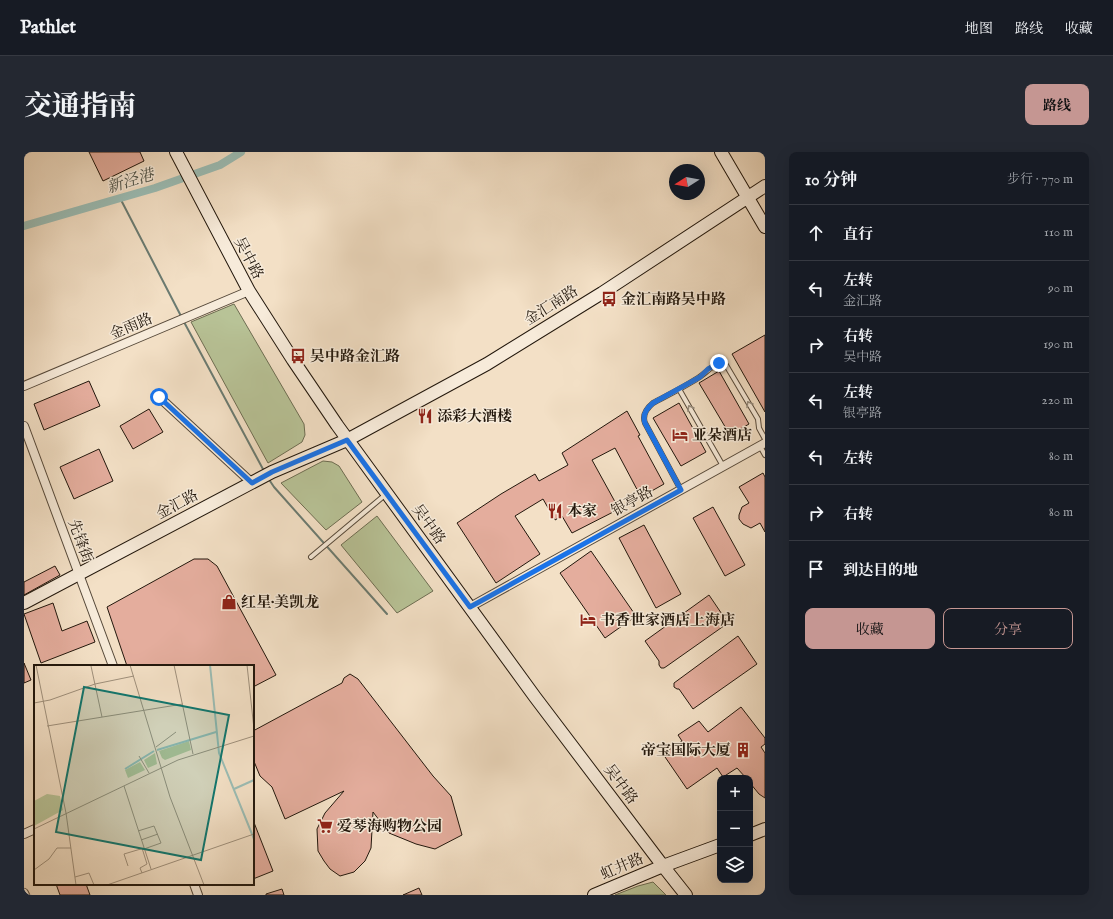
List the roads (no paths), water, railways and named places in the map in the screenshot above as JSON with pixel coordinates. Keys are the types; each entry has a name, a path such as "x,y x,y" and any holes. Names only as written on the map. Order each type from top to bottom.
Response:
{"street":[{"path":"721,152 765,227"},
{"name":"吴中路","path":"177,154 249,291 284,347 347,440 549,716 686,895"},
{"name":"金汇南路","path":"347,440 487,364 602,292 765,186"},
{"name":"金雨路","path":"24,386 249,291"},
{"path":"159,397 255,482"},
{"name":"先锋街","path":"24,426 113,665"},
{"name":"金汇路","path":"24,604 272,472 347,440"},
{"name":"银亭路","path":"470,607 762,444"},
{"path":"24,834 34,829"},
{"path":"753,834 765,829"},
{"name":"虹井路","path":"594,895 663,866 717,846"},
{"path":"194,885 198,895"}],"lane":[{"path":"681,490 644,420 644,414 648,407 653,403 700,377 708,369 719,363 724,363 758,418 759,428 765,439"},
{"path":"679,389 723,466"},
{"path":"762,444 765,455"},
{"path":"312,555 387,493"}],"waterway":[{"name":"新泾港","path":"24,226 155,188 220,165 241,152"},
{"path":"120,198 182,318"},
{"path":"184,322 264,471"},
{"path":"268,478 274,487 387,614"}],"place":[{"name":"金汇南路吴中路","path":"609,299"},
{"name":"吴中路金汇路","path":"298,356"},
{"name":"添彩大酒楼","path":"425,416"},
{"name":"亚朵酒店","path":"680,435"},
{"name":"本家","path":"555,511"},
{"name":"红星·美凯龙","path":"229,602"},
{"name":"书香世家酒店上海店","path":"588,620"},
{"name":"帝宝国际大厦","path":"743,750"},
{"name":"爱琴海购物公园","path":"325,826"}]}
